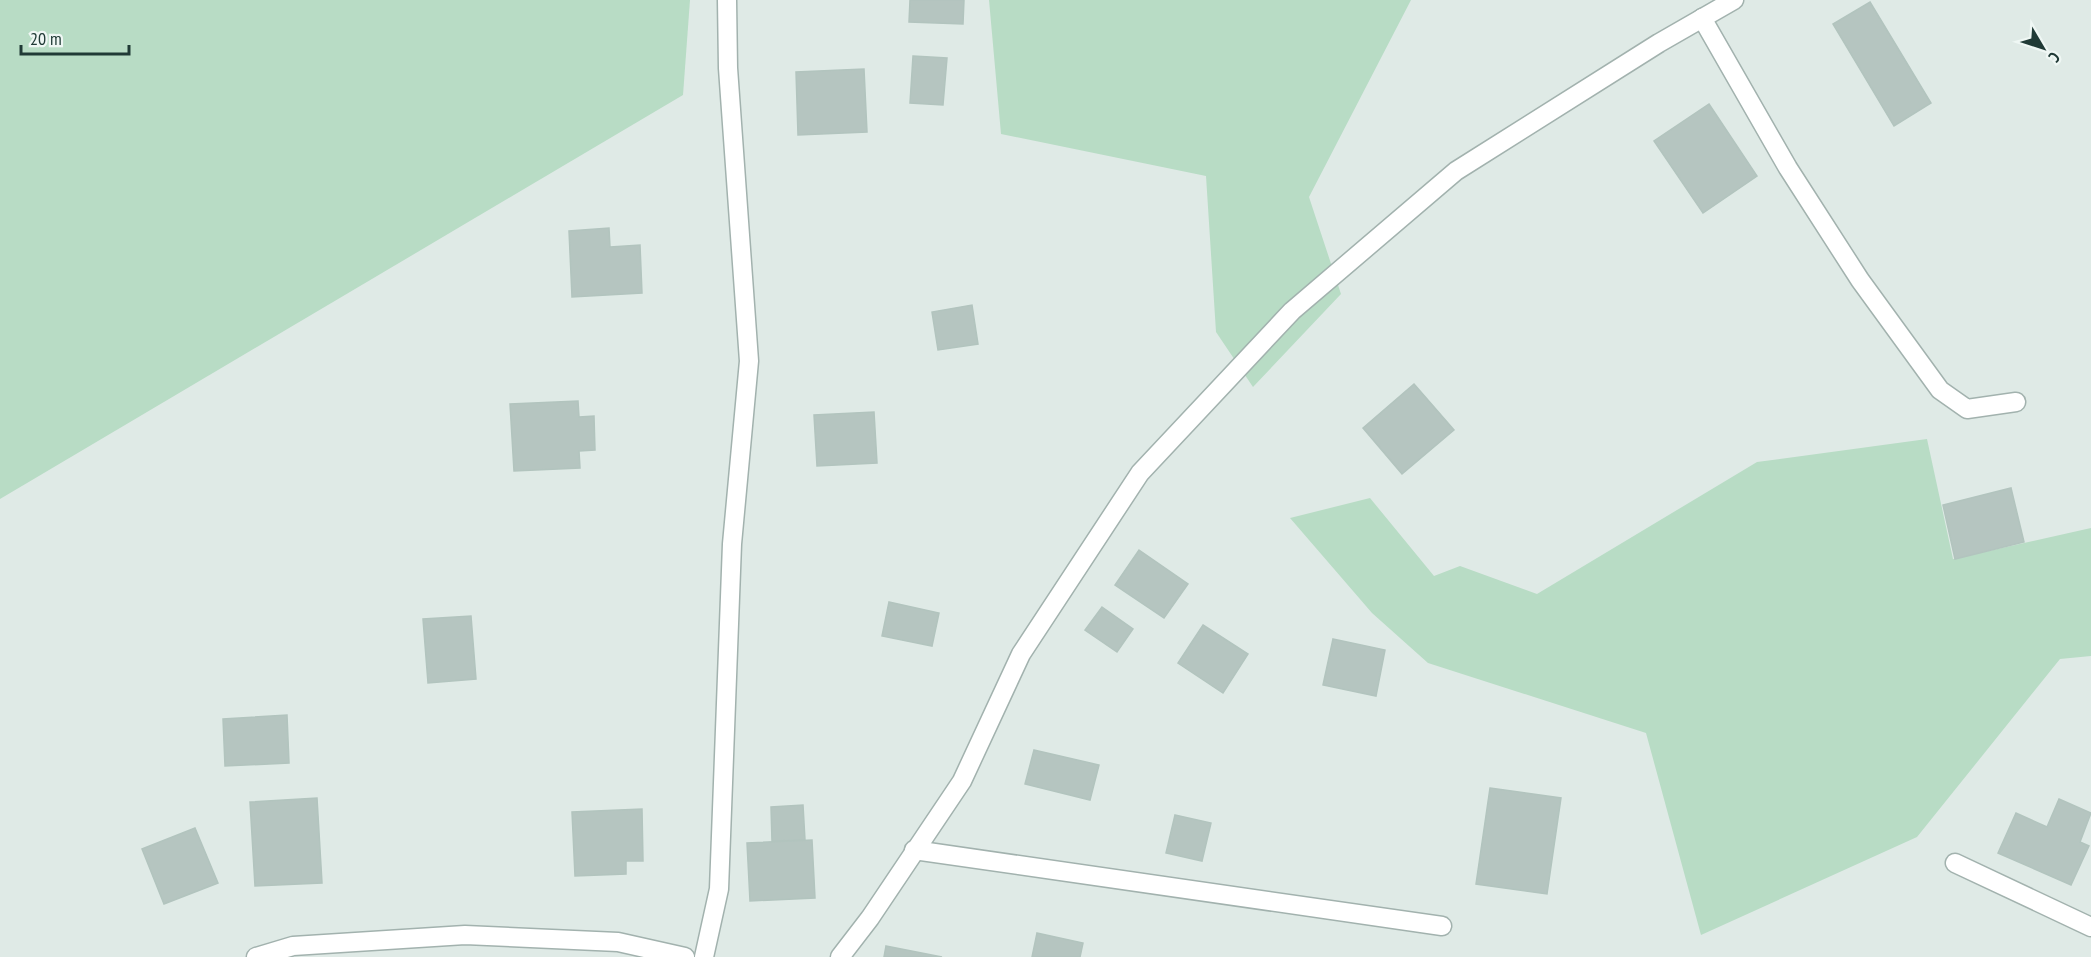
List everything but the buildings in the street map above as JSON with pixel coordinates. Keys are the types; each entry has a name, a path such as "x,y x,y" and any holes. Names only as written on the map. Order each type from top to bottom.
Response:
{"street":[{"path":"704,957 719,889 732,544 749,361 728,68 727,0"},
{"path":"840,957 870,918 962,781 1021,654 1140,472 1292,311 1456,171 1734,0"},
{"path":"1702,18 1788,168 1860,280 1940,390 1966,410 2016,402"},
{"path":"914,850 1442,926"},
{"path":"1955,862 2091,927"},
{"path":"256,957 293,946 465,935 618,942 685,957"}],"green space":[{"path":"0,0 690,0 683,95 0,499"},
{"path":"989,0 1411,0 1309,197 1341,294 1253,387 1216,332 1206,176 1001,134"},
{"path":"1927,439 1953,559 2091,528 2091,656 2060,659 1917,837 1701,935 1646,733 1428,663 1372,613 1290,518 1370,498 1434,576 1460,566 1537,594 1757,462"}]}
